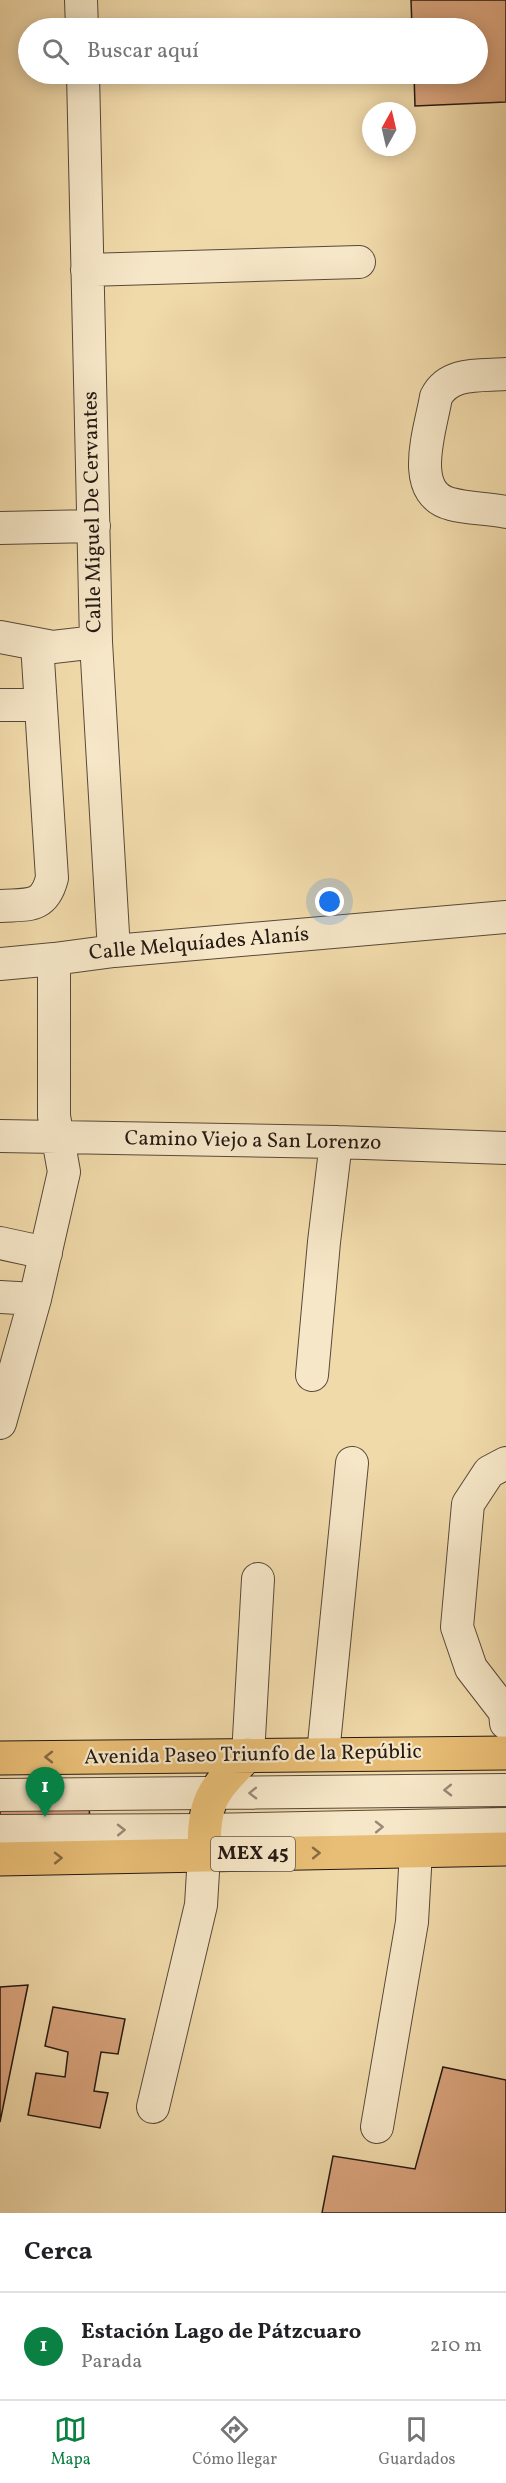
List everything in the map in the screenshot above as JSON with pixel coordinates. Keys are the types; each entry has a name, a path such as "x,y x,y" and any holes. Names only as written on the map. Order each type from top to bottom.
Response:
{"main road":[{"name":"Avenida Paseo Triunfo de la Repúblic","path":"0,1758 506,1753"},
{"path":"204,1842 206,1814 214,1793 221,1782 248,1755"},
{"name":"MEX 45","path":"0,1859 204,1842 416,1851 506,1849"}],"street":[{"path":"81,0 82,18"},
{"name":"Calle Miguel De Cervantes","path":"83,84 96,642 114,951"},
{"path":"87,270 359,262"},
{"path":"506,374 459,377 441,387 436,397 423,465 430,492 438,500 506,512"},
{"path":"0,528 94,526"},
{"path":"0,637 53,647 96,642"},
{"path":"0,906 41,901 49,890 52,878 37,644"},
{"path":"0,705 40,705"},
{"name":"Calle Melquíades Alanís","path":"0,964 54,960 114,951 506,917"},
{"path":"0,1423 35,1299 64,1172 54,1116 54,960"},
{"name":"Camino Viejo a San Lorenzo","path":"0,1136 336,1142 506,1148"},
{"path":"312,1376 336,1142"},
{"path":"0,1243 46,1252"},
{"path":"0,1297 35,1299"},
{"path":"323,1754 352,1462"},
{"path":"506,1463 489,1472 468,1504 456,1627 471,1668 505,1712 506,1723"},
{"path":"248,1755 258,1579"},
{"path":"0,1795 506,1790"},
{"path":"0,1831 204,1842 506,1824"},
{"path":"153,2108 201,1905 204,1842"},
{"path":"377,2127 412,1922 416,1851"}],"building":[{"path":"411,0 506,0 506,102 416,106 414,84 488,84 488,18 412,18"},
{"path":"89,1806 90,1822 0,1822 0,1808"},
{"path":"28,1985 0,2122 0,1987"},
{"path":"53,2007 125,2019 118,2054 101,2052 94,2091 108,2093 100,2128 28,2115 36,2073 65,2077 68,2052 45,2046"},
{"path":"443,2067 506,2080 506,2213 322,2213 333,2156 415,2169"}],"place":[{"name":"Estación Lago de Pátzcuaro","path":"45,1817"}]}
